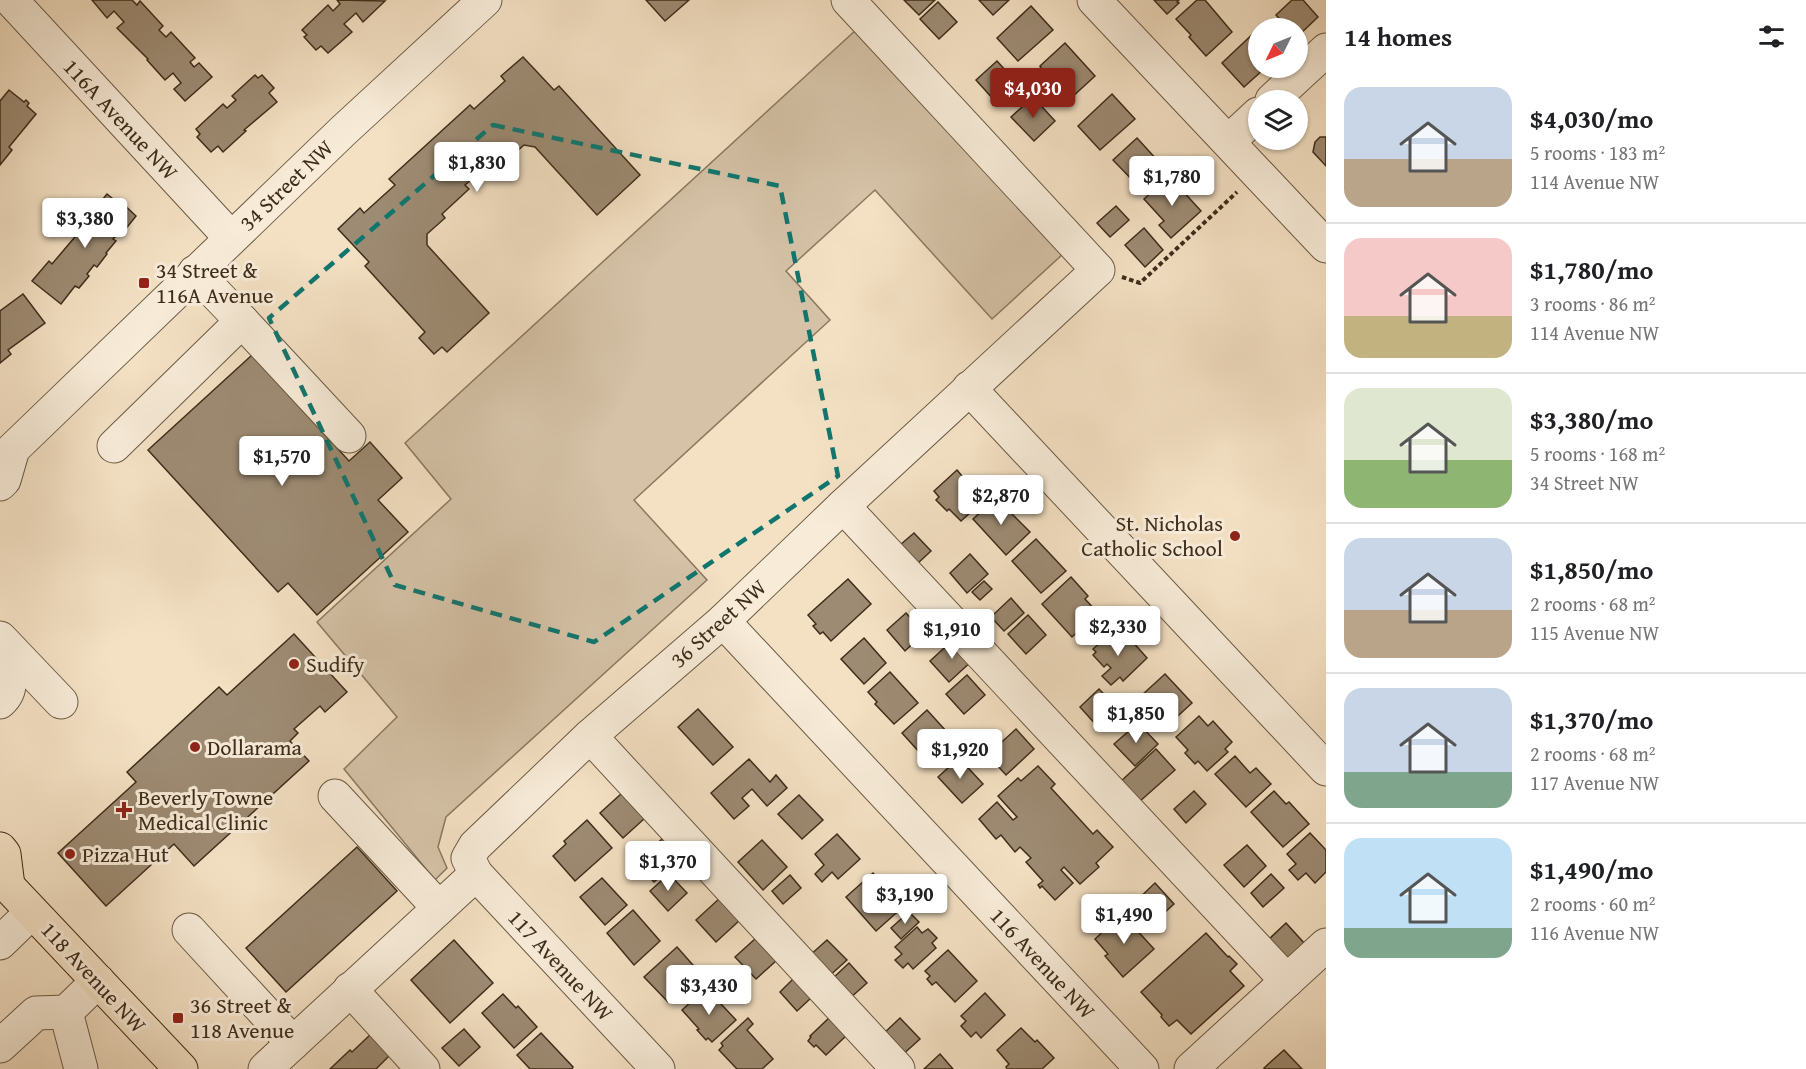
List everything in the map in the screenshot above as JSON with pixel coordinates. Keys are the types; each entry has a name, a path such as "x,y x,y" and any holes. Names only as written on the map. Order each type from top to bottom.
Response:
{"main road":[{"name":"118 Avenue NW","path":"0,849 4,854 4,885 181,1069"}],"street":[{"name":"116A Avenue NW","path":"11,0 231,238"},
{"name":"34 Street NW","path":"0,484 4,480 6,450 485,0"},
{"path":"848,0 1098,270"},
{"path":"1094,0 1326,246"},
{"path":"1283,90 1326,50"},
{"path":"1229,141 1248,123"},
{"name":"36 Street NW","path":"265,1069 439,908 472,866 474,846 590,736 723,621 969,388 1098,270"},
{"path":"195,273 349,436"},
{"path":"114,446 242,321"},
{"path":"969,388 1326,769"},
{"path":"843,506 1287,981"},
{"name":"116 Avenue NW","path":"723,621 1142,1069"},
{"path":"0,638 61,702"},
{"path":"0,663 7,673 9,690 0,702"},
{"path":"590,736 898,1069"},
{"path":"335,796 439,908"},
{"name":"117 Avenue NW","path":"472,866 658,1069"},
{"path":"0,943 32,912"},
{"path":"189,930 293,1043"},
{"path":"1191,1069 1326,945"},
{"path":"0,1046 36,1013 66,1011 98,981"},
{"path":"350,989 423,1069"},
{"path":"66,1011 81,1069"},
{"path":"89,1069 98,1060 106,1069"}],"path":[{"path":"1098,270 1140,283 1258,172"}],"highlighted area":[{"path":"493,125 780,186 838,476 594,642 395,585 269,318"}],"shaded area":[{"path":"857,29 1064,253 992,319 875,190 786,271 830,320 634,500 707,580 446,817 438,847 447,868 435,880 344,769 397,717 317,622 451,499 405,443"}],"building":[{"path":"92,0 132,0 137,5 140,1 163,26 159,30 166,37 171,32 195,58 190,62 194,67 199,63 212,77 185,101 174,89 181,83 173,73 165,80 117,28 124,22 114,11 107,18"},
{"path":"337,0 385,1 363,22 356,13 344,24 352,32 328,53 321,46 316,50 304,37 307,35 302,30 328,5 333,11 340,4"},
{"path":"646,0 689,0 665,21"},
{"path":"904,0 935,0 919,15"},
{"path":"979,0 1009,0 993,15"},
{"path":"1154,0 1179,0 1177,2 1179,3 1167,14"},
{"path":"1197,0 1205,0 1232,32 1206,56 1176,19"},
{"path":"1292,0 1303,0 1318,17 1308,26 1308,18 1279,18 1276,15"},
{"path":"938,2 957,22 939,39 920,19"},
{"path":"1031,6 1053,30 1018,61 997,38"},
{"path":"1248,38 1248,78 1254,78 1244,87 1222,63"},
{"path":"1065,43 1095,76 1070,99 1051,78 1043,82 1036,74 1040,66"},
{"path":"523,57 554,90 559,86 640,175 597,215 535,147 524,145 505,162 500,158 474,181 472,179 465,185 469,189 442,214 445,218 427,234 427,245 489,313 447,352 442,347 434,354 419,338 425,332 365,266 369,262 338,229 360,208 364,213 395,185 389,179 470,105 474,109 505,81 501,76"},
{"path":"997,61 1015,81 994,100 976,80"},
{"path":"255,75 258,78 262,75 274,88 269,93 277,102 244,130 246,131 223,152 218,146 211,152 197,137 200,134 196,129 223,104 227,108 236,100 232,96"},
{"path":"9,90 24,102 26,100 29,103 27,106 36,114 9,147 12,150 0,165 0,101"},
{"path":"1112,94 1135,119 1100,150 1078,126"},
{"path":"1033,97 1055,121 1034,141 1011,117"},
{"path":"1320,137 1326,137 1326,166 1313,152 1315,142"},
{"path":"1137,138 1168,172 1145,193 1113,160"},
{"path":"1169,176 1201,211 1171,238 1159,225 1164,221 1144,199"},
{"path":"107,194 117,202 119,200 136,216 120,236 118,234 113,239 116,241 97,267 94,265 87,274 89,276 79,288 75,286 61,304 32,281 49,261 52,264"},
{"path":"1116,206 1129,220 1110,237 1097,223"},
{"path":"1144,228 1163,250 1145,267 1125,245"},
{"path":"23,294 45,323 8,350 11,354 0,363 0,311"},
{"path":"252,355 349,461 370,442 402,478 378,500 408,532 317,615 288,583 278,592 148,450"},
{"path":"957,470 983,501 961,521 936,500 939,497 934,491"},
{"path":"996,498 1030,532 1006,555 973,519"},
{"path":"914,533 931,551 917,564 900,545"},
{"path":"1036,539 1066,571 1041,593 1012,561"},
{"path":"970,554 988,574 967,593 950,573"},
{"path":"1071,577 1088,596 1085,599 1098,613 1072,637 1042,604"},
{"path":"848,579 871,604 831,641 823,632 820,634 813,626 816,624 808,615"},
{"path":"984,581 992,589 980,600 972,592"},
{"path":"1011,598 1024,613 1004,631 991,617"},
{"path":"906,613 924,633 905,651 887,630"},
{"path":"1028,615 1046,635 1026,654 1008,634"},
{"path":"1114,630 1128,644 1132,641 1147,658 1123,681 1120,677 1111,685 1102,676 1111,668 1107,664 1104,667 1093,655 1096,652 1093,649"},
{"path":"294,634 347,692 325,712 320,706 294,729 298,733 290,741 309,761 194,866 174,844 106,906 58,853 136,782 127,772 219,687 227,695"},
{"path":"864,638 886,663 864,684 841,659"},
{"path":"955,638 974,659 949,682 930,661"},
{"path":"890,672 918,703 894,724 875,704 877,702 868,692"},
{"path":"1165,674 1192,703 1169,724 1142,695"},
{"path":"967,675 985,695 964,714 946,694"},
{"path":"1099,689 1118,709 1098,727 1080,707"},
{"path":"698,709 733,747 713,765 678,727"},
{"path":"927,710 956,742 931,765 902,733"},
{"path":"1199,716 1208,726 1213,721 1232,742 1225,749 1228,752 1207,771 1198,761 1195,764 1185,753 1188,750 1176,737"},
{"path":"1138,723 1158,744 1135,766 1114,744"},
{"path":"1016,729 1034,749 1006,775 995,763 1000,758 993,750"},
{"path":"1156,749 1175,770 1139,802 1120,782"},
{"path":"1235,756 1250,773 1256,768 1271,784 1246,807 1215,774"},
{"path":"959,758 983,784 962,803 938,777"},
{"path":"749,759 770,782 776,775 787,788 767,806 752,789 742,798 749,806 734,819 711,793"},
{"path":"1038,766 1055,784 1051,788 1093,834 1097,830 1113,847 1096,863 1099,867 1080,884 1064,867 1061,870 1073,883 1055,900 1042,886 1040,888 1038,885 1043,881 1026,862 1031,858 1020,847 1015,852 1001,835 996,839 979,819 997,802 1013,820 1017,817 998,796 1018,778 1021,781"},
{"path":"1194,791 1206,804 1186,823 1174,809"},
{"path":"1274,791 1286,804 1289,802 1309,824 1283,847 1251,812"},
{"path":"622,793 645,818 623,838 600,813"},
{"path":"799,795 823,820 802,839 778,814"},
{"path":"587,820 612,848 575,881 553,856 566,844 564,841"},
{"path":"1310,833 1326,850 1326,872 1315,883 1306,873 1298,880 1289,870 1296,864 1287,854"},
{"path":"837,834 860,859 838,879 832,872 822,882 815,874 824,865 815,854"},
{"path":"663,838 681,858 654,882 636,863"},
{"path":"762,840 787,867 763,890 738,862"},
{"path":"1247,845 1266,866 1244,887 1224,865"},
{"path":"357,847 397,891 286,992 246,948"},
{"path":"873,873 904,906 876,931 846,897"},
{"path":"669,874 687,893 668,911 650,891"},
{"path":"1271,874 1284,888 1263,907 1251,893"},
{"path":"790,875 801,888 783,904 772,891"},
{"path":"602,878 627,905 605,925 580,897"},
{"path":"1155,883 1174,904 1152,924 1133,904"},
{"path":"720,898 740,920 716,942 696,920"},
{"path":"633,910 660,941 634,965 607,933"},
{"path":"909,912 919,922 901,939 891,928"},
{"path":"1122,914 1154,949 1123,977 1105,956 1108,954 1095,939"},
{"path":"1286,923 1305,944 1286,961 1267,941"},
{"path":"917,927 922,933 928,929 937,938 932,943 936,948 913,969 908,963 903,968 895,960 902,954 895,947"},
{"path":"1206,933 1237,964 1230,971 1244,986 1191,1034 1177,1020 1169,1026 1141,992"},
{"path":"756,938 776,961 756,979 735,957"},
{"path":"454,940 493,983 450,1023 411,980"},
{"path":"827,940 847,960 827,978 808,957"},
{"path":"677,947 700,973 668,1002 644,977"},
{"path":"948,950 977,981 955,1002 936,982 932,985 927,979 930,976 925,971"},
{"path":"849,963 867,983 849,999 831,980"},
{"path":"794,978 811,998 797,1011 780,992"},
{"path":"706,988 736,1020 712,1042 708,1038 706,1040 682,1010"},
{"path":"985,993 1005,1015 981,1038 976,1032 971,1037 961,1026 966,1021 961,1016"},
{"path":"503,994 516,1008 518,1006 537,1027 514,1048 482,1013"},
{"path":"830,1017 847,1035 826,1055 808,1041 810,1036"},
{"path":"748,1018 753,1024 747,1030 773,1059 762,1069 737,1069 719,1050 723,1046 721,1043"},
{"path":"900,1018 920,1039 900,1057 881,1036"},
{"path":"1021,1028 1035,1042 1037,1040 1054,1058 1042,1069 1007,1069 1009,1064 997,1050"},
{"path":"464,1029 480,1047 459,1066 442,1048"},
{"path":"541,1033 573,1067 572,1069 530,1069 517,1055"},
{"path":"371,1034 390,1055 376,1069 330,1069 350,1050 352,1052"},
{"path":"1284,1050 1302,1069 1264,1068"},
{"path":"940,1054 953,1069 924,1069"}],"place":[{"name":"34 Street & 116A Avenue","path":"144,283"},
{"name":"St. Nicholas Catholic School","path":"1235,536"},
{"name":"Sudify","path":"294,664"},
{"name":"Dollarama","path":"195,747"},
{"name":"Beverly Towne Medical Clinic","path":"124,810"},
{"name":"Pizza Hut","path":"70,854"},
{"name":"36 Street & 118 Avenue","path":"178,1018"}]}
